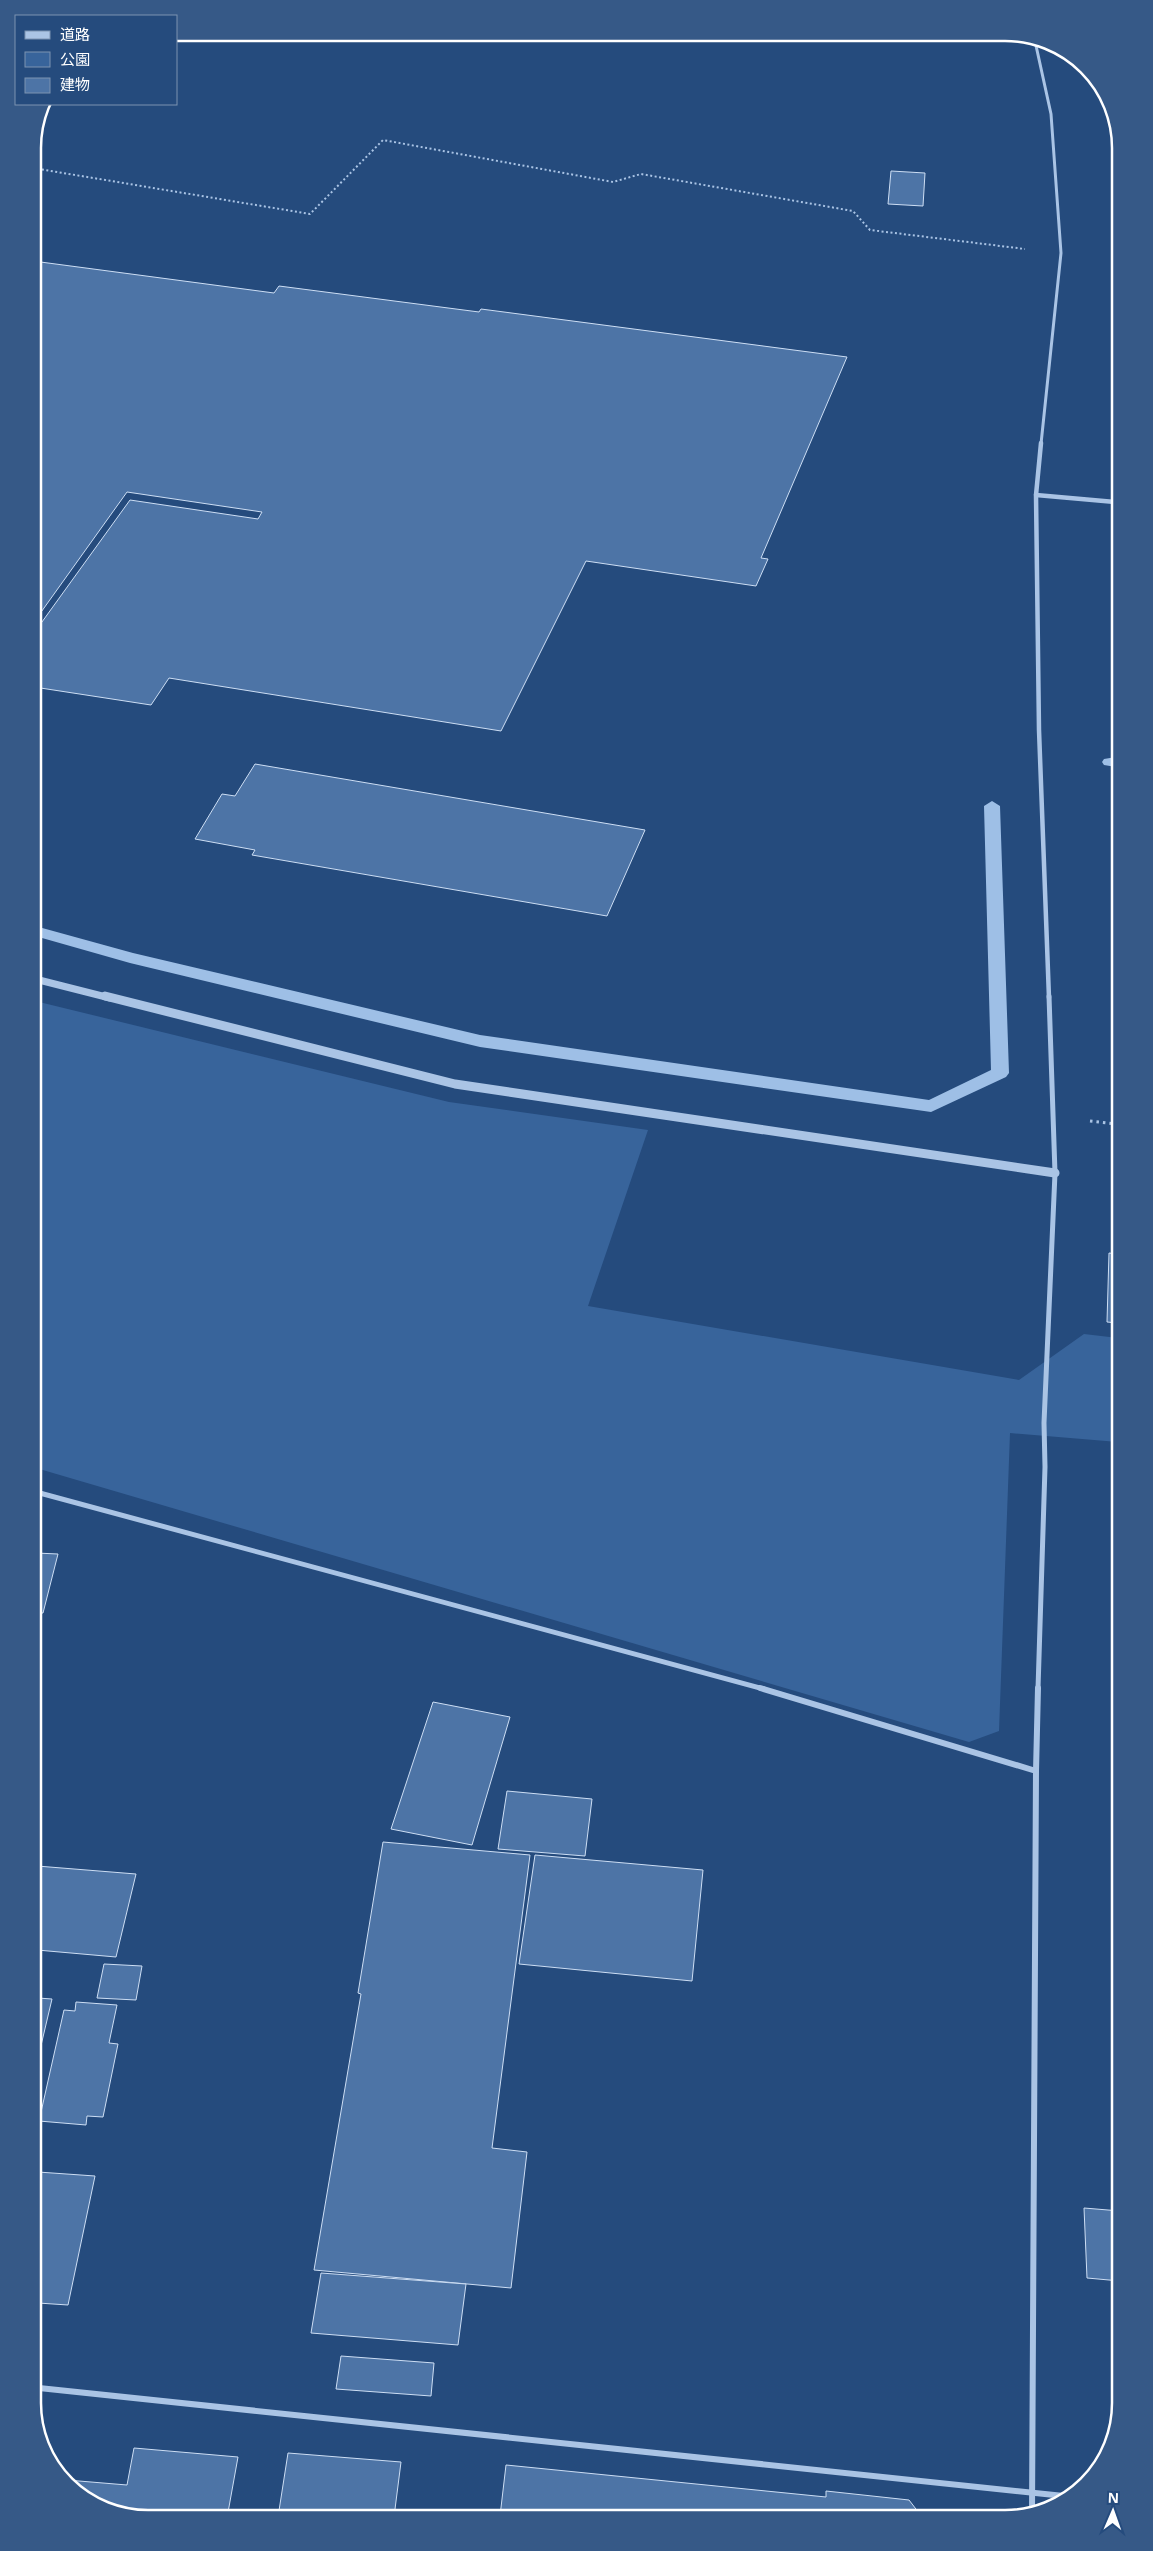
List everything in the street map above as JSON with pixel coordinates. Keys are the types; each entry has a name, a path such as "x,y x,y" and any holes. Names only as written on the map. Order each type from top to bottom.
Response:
{"street":[{"path":"1032,2506 1036,1771 1045,1467 1044,1423 1055,1173 1038,730 1036,495 1061,253 1051,114 1037,46"},
{"path":"1036,495 1112,502"},
{"path":"41,980 455,1084 1055,1173"},
{"path":"41,1493 787,1695 1036,1771"},
{"path":"41,2388 1058,2495"}],"path":[{"path":"41,169 310,214 383,140 612,182 641,174 853,211 870,230 1061,253"}],"green space":[{"path":"41,1002 449,1102 648,1130 588,1306 1019,1380 1084,1334 1112,1337 1112,1442 1010,1433 999,1731 969,1742 41,1469"}],"building":[{"path":"891,171 925,173 923,206 888,204"},
{"path":"41,262 274,293 279,286 479,312 481,309 847,357 761,558 768,559 756,586 586,561 501,731 169,678 151,705 41,688 41,623 130,500 258,519 262,512 127,492 41,612"},
{"path":"255,764 645,830 607,916 252,855 255,850 195,839 222,794 235,796"},
{"path":"1109,1253 1112,1253 1112,1322 1107,1322"},
{"path":"41,1553 58,1554 43,1613 41,1613"},
{"path":"433,1702 510,1717 472,1845 391,1829"},
{"path":"507,1791 592,1799 585,1856 498,1849"},
{"path":"383,1842 530,1855 492,2148 527,2152 511,2288 314,2270 361,1994 358,1993"},
{"path":"535,1855 703,1870 692,1981 519,1964"},
{"path":"41,1866 136,1874 116,1957 41,1950"},
{"path":"104,1964 142,1966 136,2000 97,1998"},
{"path":"41,1998 52,1999 41,2046"},
{"path":"76,2002 117,2005 109,2043 118,2044 103,2117 87,2116 86,2125 41,2121 41,2112 64,2010 75,2011"},
{"path":"41,2172 95,2176 68,2305 41,2303"},
{"path":"1084,2208 1112,2210 1112,2280 1087,2278"},
{"path":"321,2273 466,2284 458,2345 311,2333"},
{"path":"341,2356 434,2363 431,2396 336,2389"},
{"path":"134,2448 238,2457 228,2510 141,2510 127,2508 107,2502 83,2488 76,2481 127,2485"},
{"path":"288,2453 401,2462 395,2510 279,2510"},
{"path":"506,2465 826,2497 826,2491 909,2500 917,2510 501,2510"}],"waterway":[{"path":"41,933 130,958 480,1041 931,1106 1000,1073 992,806"}]}
